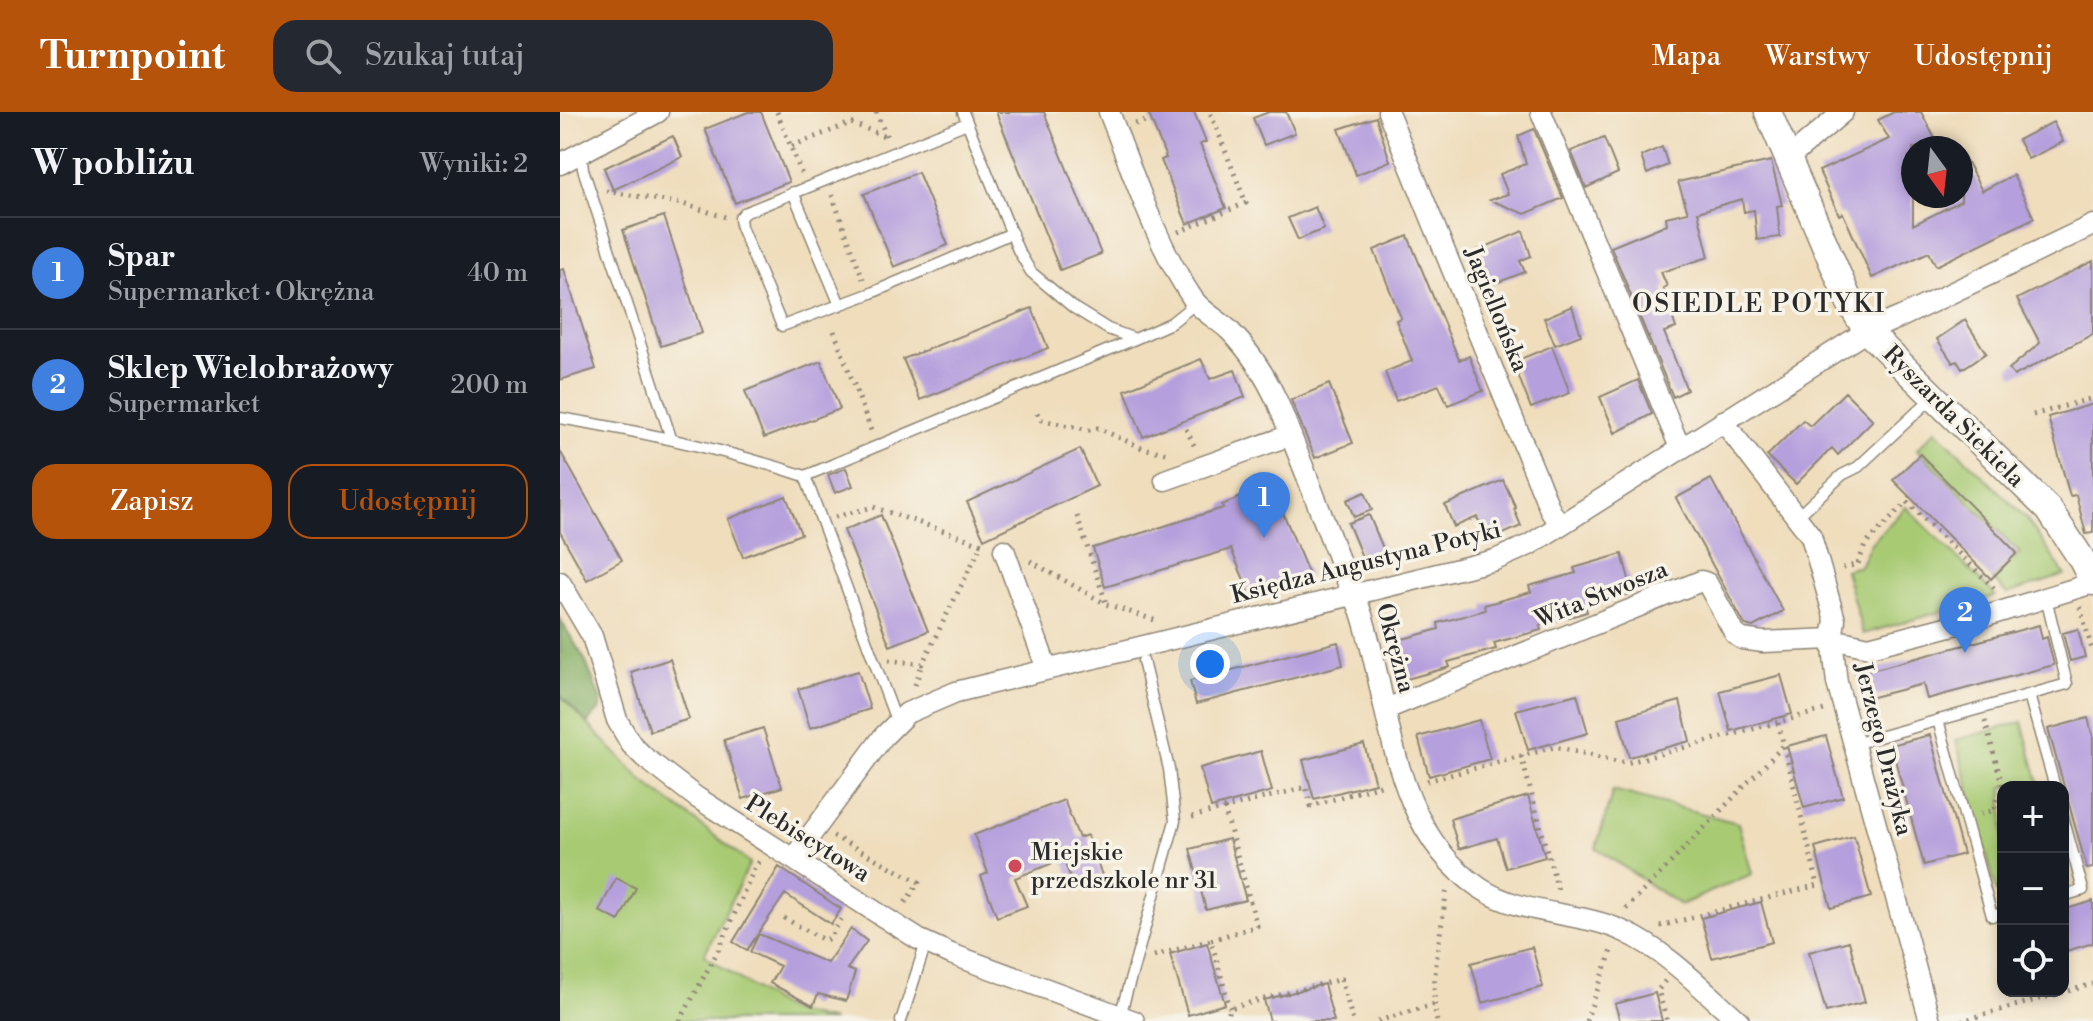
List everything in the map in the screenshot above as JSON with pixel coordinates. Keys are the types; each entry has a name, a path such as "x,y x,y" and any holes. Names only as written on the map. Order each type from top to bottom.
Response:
{"street":[{"path":"560,164 658,112"},
{"name":"Okrężna","path":"1109,112 1162,247 1196,303 1232,332 1268,381 1361,612 1386,709 1400,784 1426,835 1458,871 1482,889 1509,902 1610,926 1653,947 1739,1021"},
{"name":"Jagiellońska","path":"1388,112 1551,512 1561,524"},
{"path":"1541,112 1680,448"},
{"name":"Ryszarda Siekiela","path":"1768,112 1850,303 1867,331 2049,510 2081,558 2093,583"},
{"path":"1789,158 1843,112"},
{"name":"Księdza Augustyna Potyki","path":"793,859 883,737 907,713 956,692 1349,586 1495,560 1529,545 1867,331 2093,225"},
{"name":"Jerzego Drażyka","path":"1723,421 1811,536 1835,620 1832,639 1837,683 1930,1021"},
{"path":"1165,480 1291,435"},
{"path":"1004,550 1047,669"},
{"name":"Wita Stwosza","path":"1386,709 1701,581 1707,583 1735,634 1742,639 1763,642 1832,639 1869,647 2093,583"},
{"name":"Plebiscytowa","path":"560,582 592,636 617,720 631,744 696,797 926,943 1127,1018"}],"lane":[{"path":"1012,233 869,294 782,326 740,218 744,213 965,117 1031,272 1057,296 1108,329 1135,339"},
{"path":"581,154 589,190 671,438"},
{"path":"793,192 840,305"},
{"path":"560,418 671,438 749,457 805,476 1135,339 1171,323 1196,303"},
{"path":"1797,517 1842,475 1858,467 1934,396"},
{"path":"805,476 897,723"},
{"path":"1854,744 2067,684 2046,598"},
{"path":"1127,1018 1175,821 1169,769 1143,661"},
{"path":"2029,695 2053,781"},
{"path":"1938,720 1992,916 1997,915"},
{"path":"2069,839 2083,890 2069,894"},
{"path":"901,1021 926,943"}],"path":[{"path":"777,112 806,187"},
{"path":"792,146 851,123 889,140 876,112"},
{"path":"1173,234 1246,203 1210,112"},
{"path":"1140,123 1150,120"},
{"path":"826,179 869,294"},
{"path":"589,190 655,199 727,218 740,218"},
{"path":"834,331 874,437"},
{"path":"2033,415 2093,398"},
{"path":"1037,413 1042,420 1089,430 1098,428 1142,448 1196,460 1205,466"},
{"path":"1186,429 1205,466"},
{"path":"1843,568 1858,564 1865,545 1907,502 1988,582"},
{"path":"823,521 873,507 1017,554 1106,604 1166,625"},
{"path":"1077,516 1106,604"},
{"path":"912,695 922,664 982,544"},
{"path":"889,660 922,664"},
{"path":"1175,821 1306,787 1311,806 1555,747 1626,763 1836,706"},
{"path":"1981,708 2001,781"},
{"path":"1636,938 1644,930 1818,885 1778,722"},
{"path":"1586,1021 1616,938 1604,933 1783,745"},
{"path":"1521,756 1565,914"},
{"path":"1157,956 1257,926 1224,808"},
{"path":"833,828 828,833 919,882 896,915"},
{"path":"680,1021 720,947 755,867"},
{"path":"1437,1021 1435,1004 1448,874"},
{"path":"784,918 824,940 830,938 854,898"},
{"path":"1211,940 1230,1008 1227,1021"},
{"path":"1667,1021 1658,990 1671,973"},
{"path":"1230,1008 1341,979 1353,1021"},
{"path":"1961,1021 2093,984"},
{"path":"1378,1021 1435,1004"}],"green space":[{"path":"1936,430 2026,518 2065,575 2007,594 1993,580 2020,553 1917,449"},
{"path":"1906,507 1996,596 1863,634 1845,570 1860,566 1871,543"},
{"path":"560,619 585,660 602,703 587,723 560,695"},
{"path":"560,695 643,781 750,863 704,955 786,1010 833,1021 560,1021"},
{"path":"2022,722 2038,781 1997,781 1997,893 1956,740"},
{"path":"1613,790 1738,823 1752,874 1680,905 1596,848"}],"building":[{"path":"748,112 761,112 789,182 735,203 705,129"},
{"path":"996,112 1044,112 1101,254 1060,270"},
{"path":"1148,112 1194,112 1206,142 1200,144 1226,208 1187,224 1161,160 1166,158"},
{"path":"1269,112 1286,112 1295,133 1264,145 1253,118"},
{"path":"1894,112 1921,112 1934,136 1901,136 1901,208 1913,208 1913,225 1947,208 1973,208 1973,174 1982,191 2013,175 2034,218 1936,266 1929,252 1872,278 1843,213 1839,215 1819,171 1889,139 1878,120"},
{"path":"1376,117 1390,161 1356,175 1339,129"},
{"path":"2053,122 2063,142 2028,159 2018,140"},
{"path":"1534,129 1563,198 1525,214 1490,200 1508,194 1500,174 1526,164 1518,136"},
{"path":"673,136 682,157 613,190 604,168"},
{"path":"1604,138 1618,173 1586,188 1571,151"},
{"path":"1662,147 1668,165 1647,174 1641,156"},
{"path":"1771,161 1782,205 1777,206 1780,237 1757,240 1754,210 1744,212 1742,199 1721,205 1698,212 1709,257 1661,272 1676,328 1664,332 1687,390 1673,397 1611,247 1667,224 1666,217 1688,212 1678,182"},
{"path":"918,172 948,245 894,267 864,194"},
{"path":"1315,207 1324,229 1298,240 1288,218"},
{"path":"664,216 702,333 661,346 623,230"},
{"path":"1523,231 1531,256 1520,261 1525,272 1491,285 1478,250"},
{"path":"1408,236 1459,360 1469,356 1483,391 1448,405 1439,385 1396,401 1385,372 1412,361 1396,320 1401,318 1374,250"},
{"path":"2093,261 2093,334 2014,376 2009,369 2040,343 2017,299"},
{"path":"564,269 596,369 560,380 560,270"},
{"path":"1572,306 1581,335 1555,345 1544,318"},
{"path":"1032,308 1048,348 920,400 903,359"},
{"path":"1965,320 1986,353 1962,369 1957,361 1953,363 1937,339"},
{"path":"1552,346 1570,393 1531,408 1513,362"},
{"path":"1201,359 1210,379 1235,370 1245,397 1143,437 1125,390"},
{"path":"821,361 840,409 764,438 745,391"},
{"path":"1638,380 1652,414 1615,433 1600,397"},
{"path":"1329,384 1353,443 1315,458 1291,400"},
{"path":"1845,392 1873,420 1838,455 1832,448 1796,484 1767,456 1803,420 1810,426"},
{"path":"2093,404 2093,533 2086,534 2076,495 2070,496 2048,417"},
{"path":"1080,449 1097,486 984,539 967,502"},
{"path":"560,451 622,560 587,580 560,532"},
{"path":"1920,454 2017,553 1991,579 1893,480"},
{"path":"846,468 853,486 835,493 828,475"},
{"path":"1711,479 1783,611 1753,627 1745,625 1676,498"},
{"path":"1503,480 1521,526 1488,541 1477,517 1454,527 1445,505"},
{"path":"1271,484 1309,575 1252,599 1231,549 1105,587 1093,548 1223,508 1222,505"},
{"path":"1365,492 1372,510 1354,517 1347,500"},
{"path":"786,496 801,534 743,557 728,519"},
{"path":"881,515 928,631 890,646 844,530"},
{"path":"1369,515 1385,553 1368,560 1366,556 1362,557 1348,523"},
{"path":"1622,554 1633,593 1585,606 1587,612 1540,625 1541,630 1494,643 1496,649 1448,662 1450,667 1403,680 1392,642 1439,629 1438,623 1485,610 1484,605 1531,592 1529,586 1576,573 1574,568"},
{"path":"2039,625 2042,639 2047,637 2054,665 1927,699 1923,684 1865,699 1857,674"},
{"path":"2078,629 2085,657 2070,661 2063,633"},
{"path":"1338,642 1343,665 1196,704 1190,681"},
{"path":"670,659 689,719 650,731 631,672"},
{"path":"858,671 870,709 810,728 798,689"},
{"path":"1781,675 1792,714 1731,731 1720,691"},
{"path":"1577,694 1588,733 1528,750 1516,710"},
{"path":"1680,701 1690,741 1629,757 1619,718"},
{"path":"2088,718 2093,737 2093,868 2087,869 2069,804 2069,781 2062,781 2048,729"},
{"path":"1479,720 1490,759 1429,776 1418,737"},
{"path":"763,728 782,787 743,799 724,740"},
{"path":"1930,735 1963,854 1924,865 1891,745"},
{"path":"1826,736 1843,797 1804,808 1787,746"},
{"path":"1364,744 1375,783 1314,799 1303,760"},
{"path":"1261,751 1272,791 1211,808 1200,768"},
{"path":"1528,796 1545,857 1506,868 1497,838 1459,849 1450,819"},
{"name":"Miejskie przedszkole nr 31","path":"1064,800 1079,838 1087,835 1102,875 1074,886 1063,859 1015,878 1027,906 997,917 981,876 988,873 974,835"},
{"path":"1854,836 1871,897 1831,908 1815,847"},
{"path":"1229,839 1246,900 1206,910 1190,849"},
{"path":"779,867 841,909 831,924 785,894 747,950 733,942"},
{"path":"616,878 636,888 619,921 599,911"},
{"path":"2093,901 2093,943 2069,950 2069,908"},
{"path":"1761,902 1772,942 1712,958 1701,918"},
{"path":"851,929 867,941 847,969 855,972 846,1001 818,994 813,1006 770,983 780,966 750,952 759,934 827,963"},
{"path":"1849,941 1865,1002 1826,1012 1809,952"},
{"path":"1207,943 1225,1004 1188,1015 1170,954"},
{"path":"1532,947 1543,987 1482,1003 1471,963"},
{"path":"1324,984 1334,1021 1270,1021 1264,1000"},
{"path":"1655,993 1662,1021 1620,1021 1615,1004"}],"place":[{"name":"Spar","path":"1264,538"},
{"name":"Sklep Wielobrażowy","path":"1965,653"},
{"name":"Miejskie przedszkole nr 31","path":"1015,866"}],"district":[{"name":"OSIEDLE POTYKI","path":"1759,303"}]}
